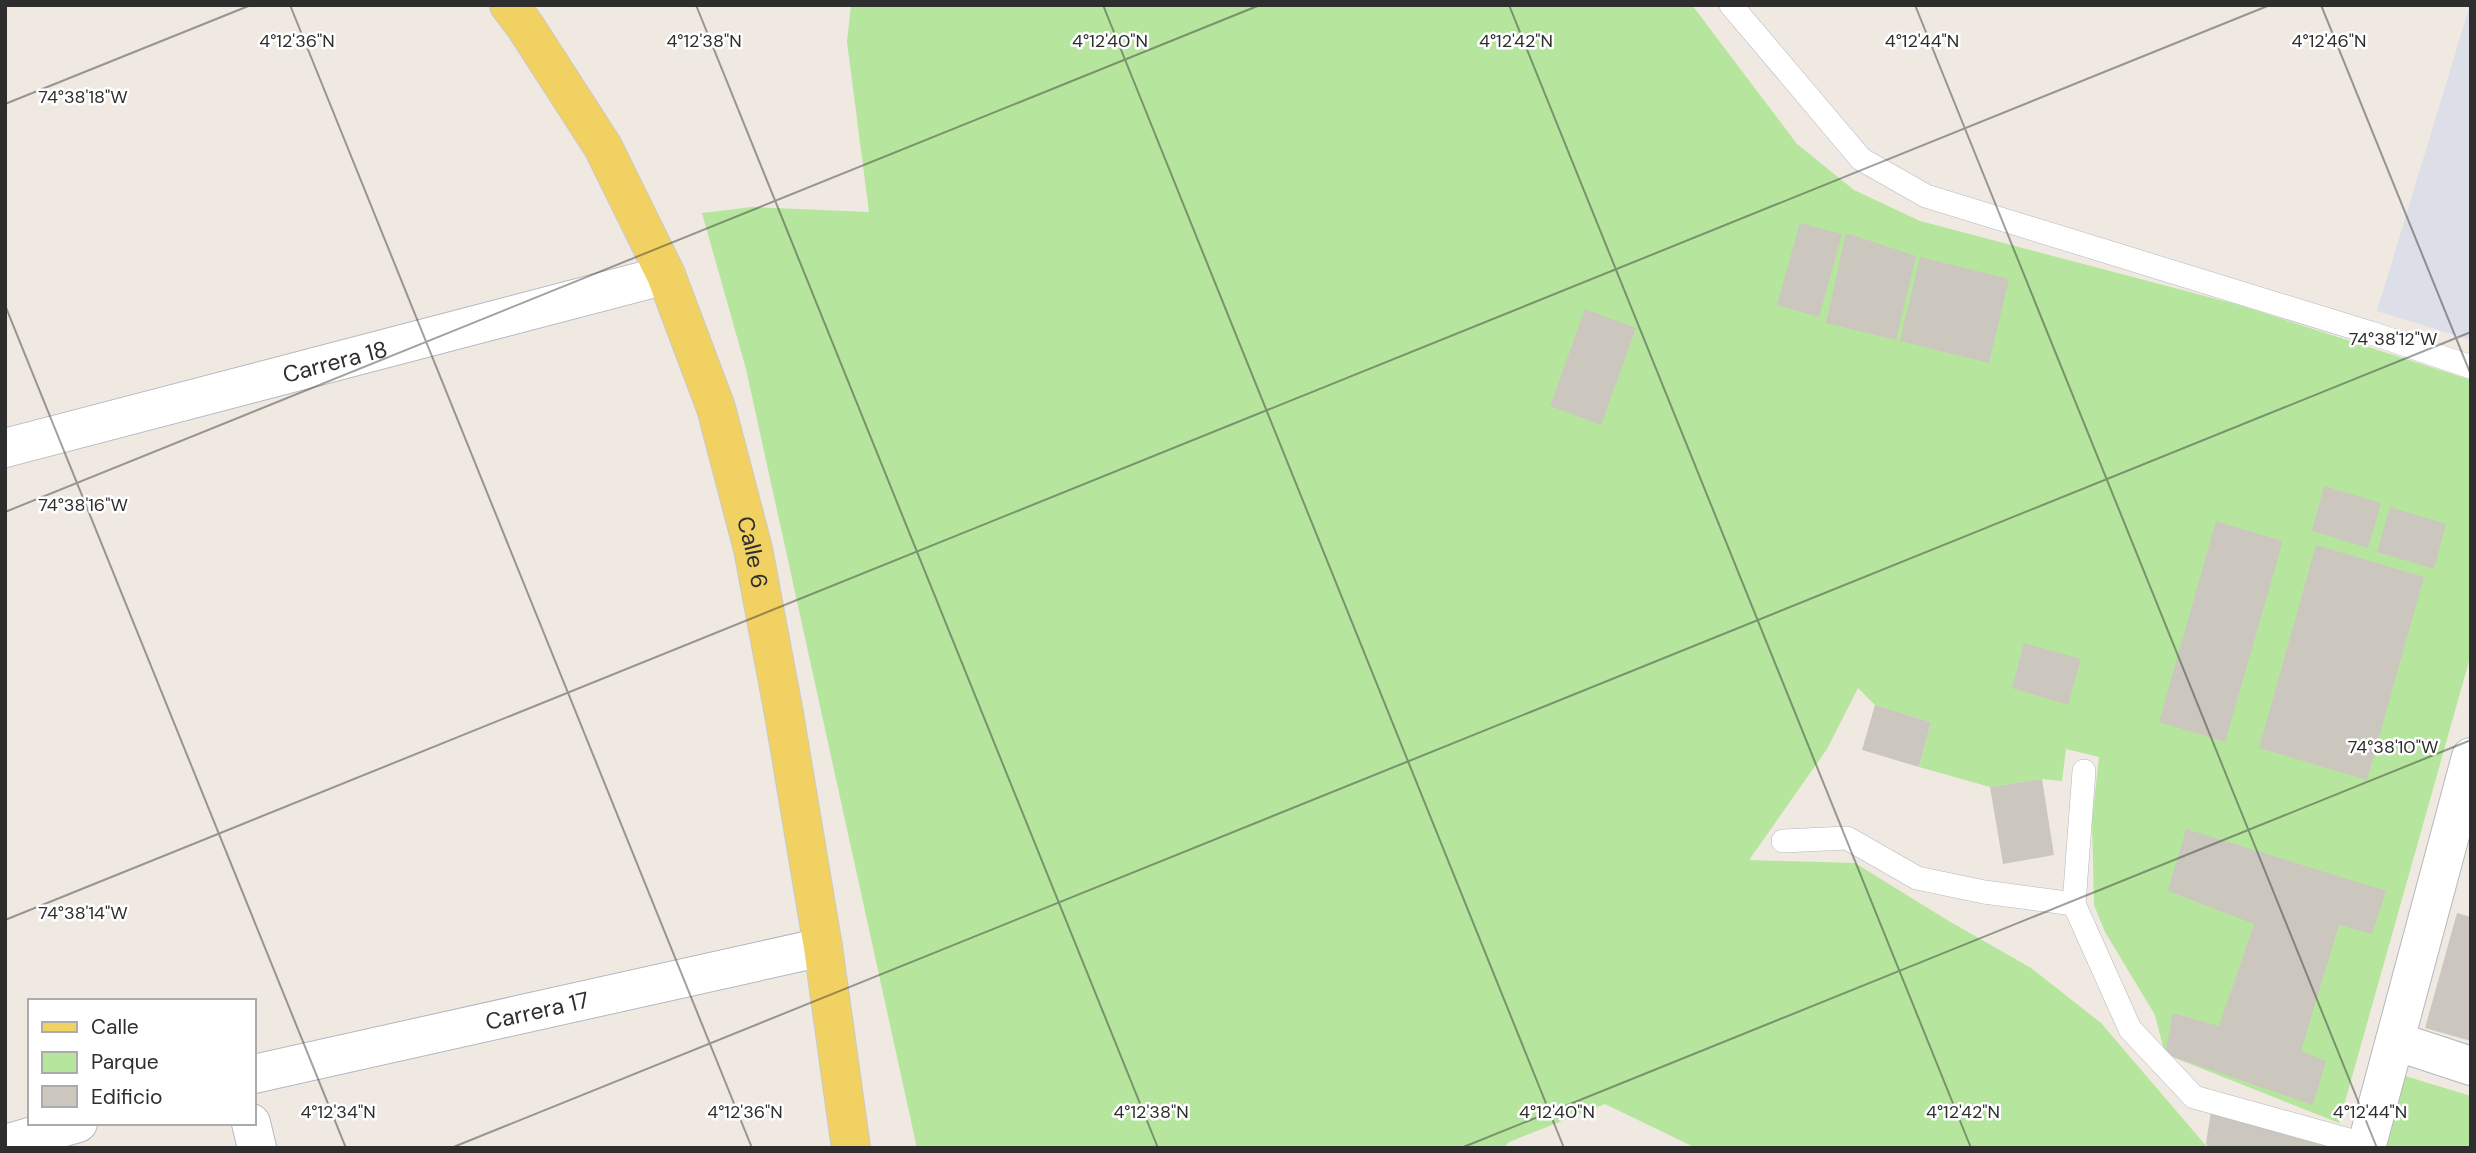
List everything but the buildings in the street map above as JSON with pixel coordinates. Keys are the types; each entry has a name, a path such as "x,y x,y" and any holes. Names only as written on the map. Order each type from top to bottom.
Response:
{"main road":[{"name":"Calle 6","path":"509,5 603,147 666,275 716,408 753,549 823,947 851,1148"}],"street":[{"name":"Carrera 18","path":"5,448 666,275"},
{"path":"2367,1147 2471,757"},
{"name":"Carrera 17","path":"256,1074 823,947"},
{"path":"2395,1041 2471,1066"},
{"path":"5,1144 71,1125"},
{"path":"251,1125 257,1148"}],"lane":[{"path":"1731,5 1861,159 1926,196 2371,333 2471,367"},
{"path":"2084,771 2074,904 2130,1029 2194,1097 2367,1147"},
{"path":"1783,841 1847,838 1917,878 1984,892 2074,904"}],"shaded area":[{"path":"2471,5 2471,340 2377,311"}],"green space":[{"path":"851,5 1692,5 1797,144 1854,190 1920,221 2239,305 2471,380 2471,654 2339,1123 2165,1054 2155,1015 2105,932 2094,905 2092,821 2099,757 2066,749 2062,781 2042,779 1990,787 1919,767 1931,722 1875,705 1858,688 1827,749 1749,860 1855,863 2031,968 2101,1023 2208,1148 1696,1148 1605,1104 1509,1142 1503,1148 917,1148 746,369 702,213 752,207 869,212 847,42"},
{"path":"2402,1075 2471,1096 2471,1148 2379,1148"}]}
